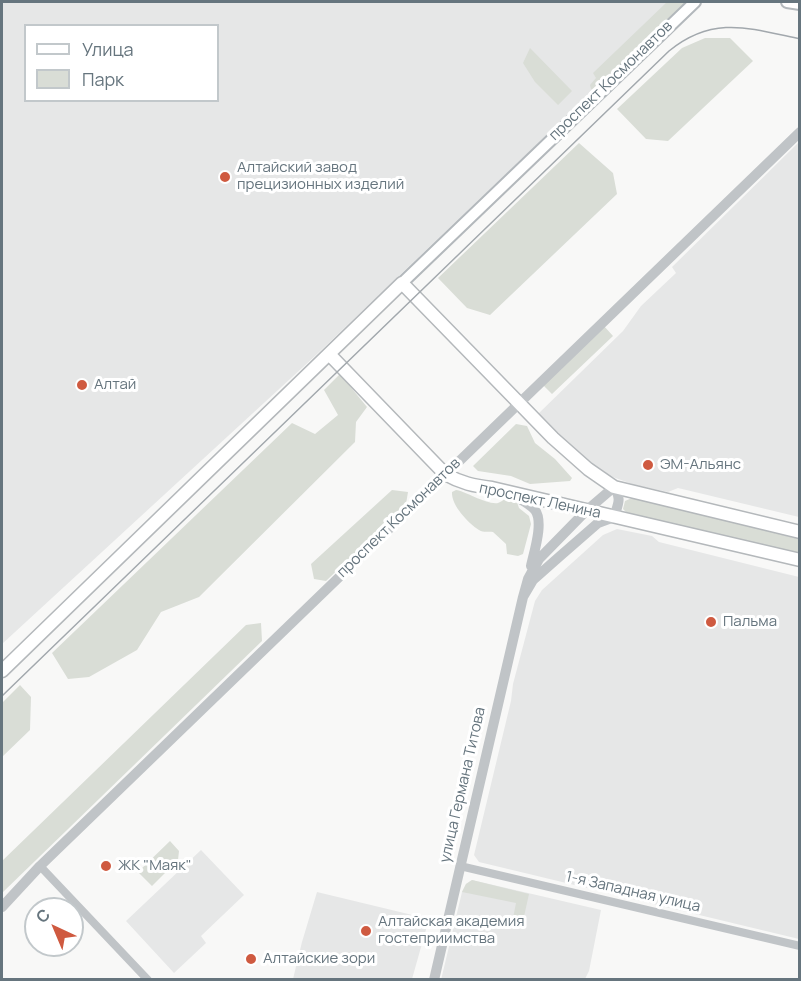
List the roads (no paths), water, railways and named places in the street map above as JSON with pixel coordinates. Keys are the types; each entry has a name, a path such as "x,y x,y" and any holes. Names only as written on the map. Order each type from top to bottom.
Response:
{"main road":[{"path":"679,17 695,2"},
{"path":"679,17 702,2"},
{"path":"787,2 800,4"},
{"name":"проспект Космонавтов","path":"2,671 679,17"},
{"name":"проспект Ленина","path":"402,283 568,451 588,469 614,487 800,532"},
{"name":"проспект Ленина","path":"329,354 445,474 468,485 508,492 800,560"}],"street":[{"name":"проспект Космонавтов","path":"2,907 40,866 800,132"},
{"path":"523,597 533,580 575,543 598,523 614,517 619,495 614,487 586,511 539,559 528,579"},
{"path":"508,492 533,508 539,518 538,535 528,579"},
{"name":"улица Германа Титова","path":"434,980 528,579"},
{"path":"40,866 148,980"},
{"name":"1-я Западная улица","path":"460,866 800,946"}],"tram line":[{"path":"2,696 669,51 701,32 716,28 748,28 800,39"}],"place":[{"name":"Алтайский завод прецизионных изделий","path":"225,177"},
{"name":"Алтай","path":"82,385"},
{"name":"ЭМ-Альянс","path":"648,465"},
{"name":"Пальма","path":"711,622"},
{"name":"ЖК \"Маяк\"","path":"106,866"},
{"name":"Алтайская академия гостеприимства","path":"366,931"},
{"name":"Алтайские зори","path":"251,959"}]}
